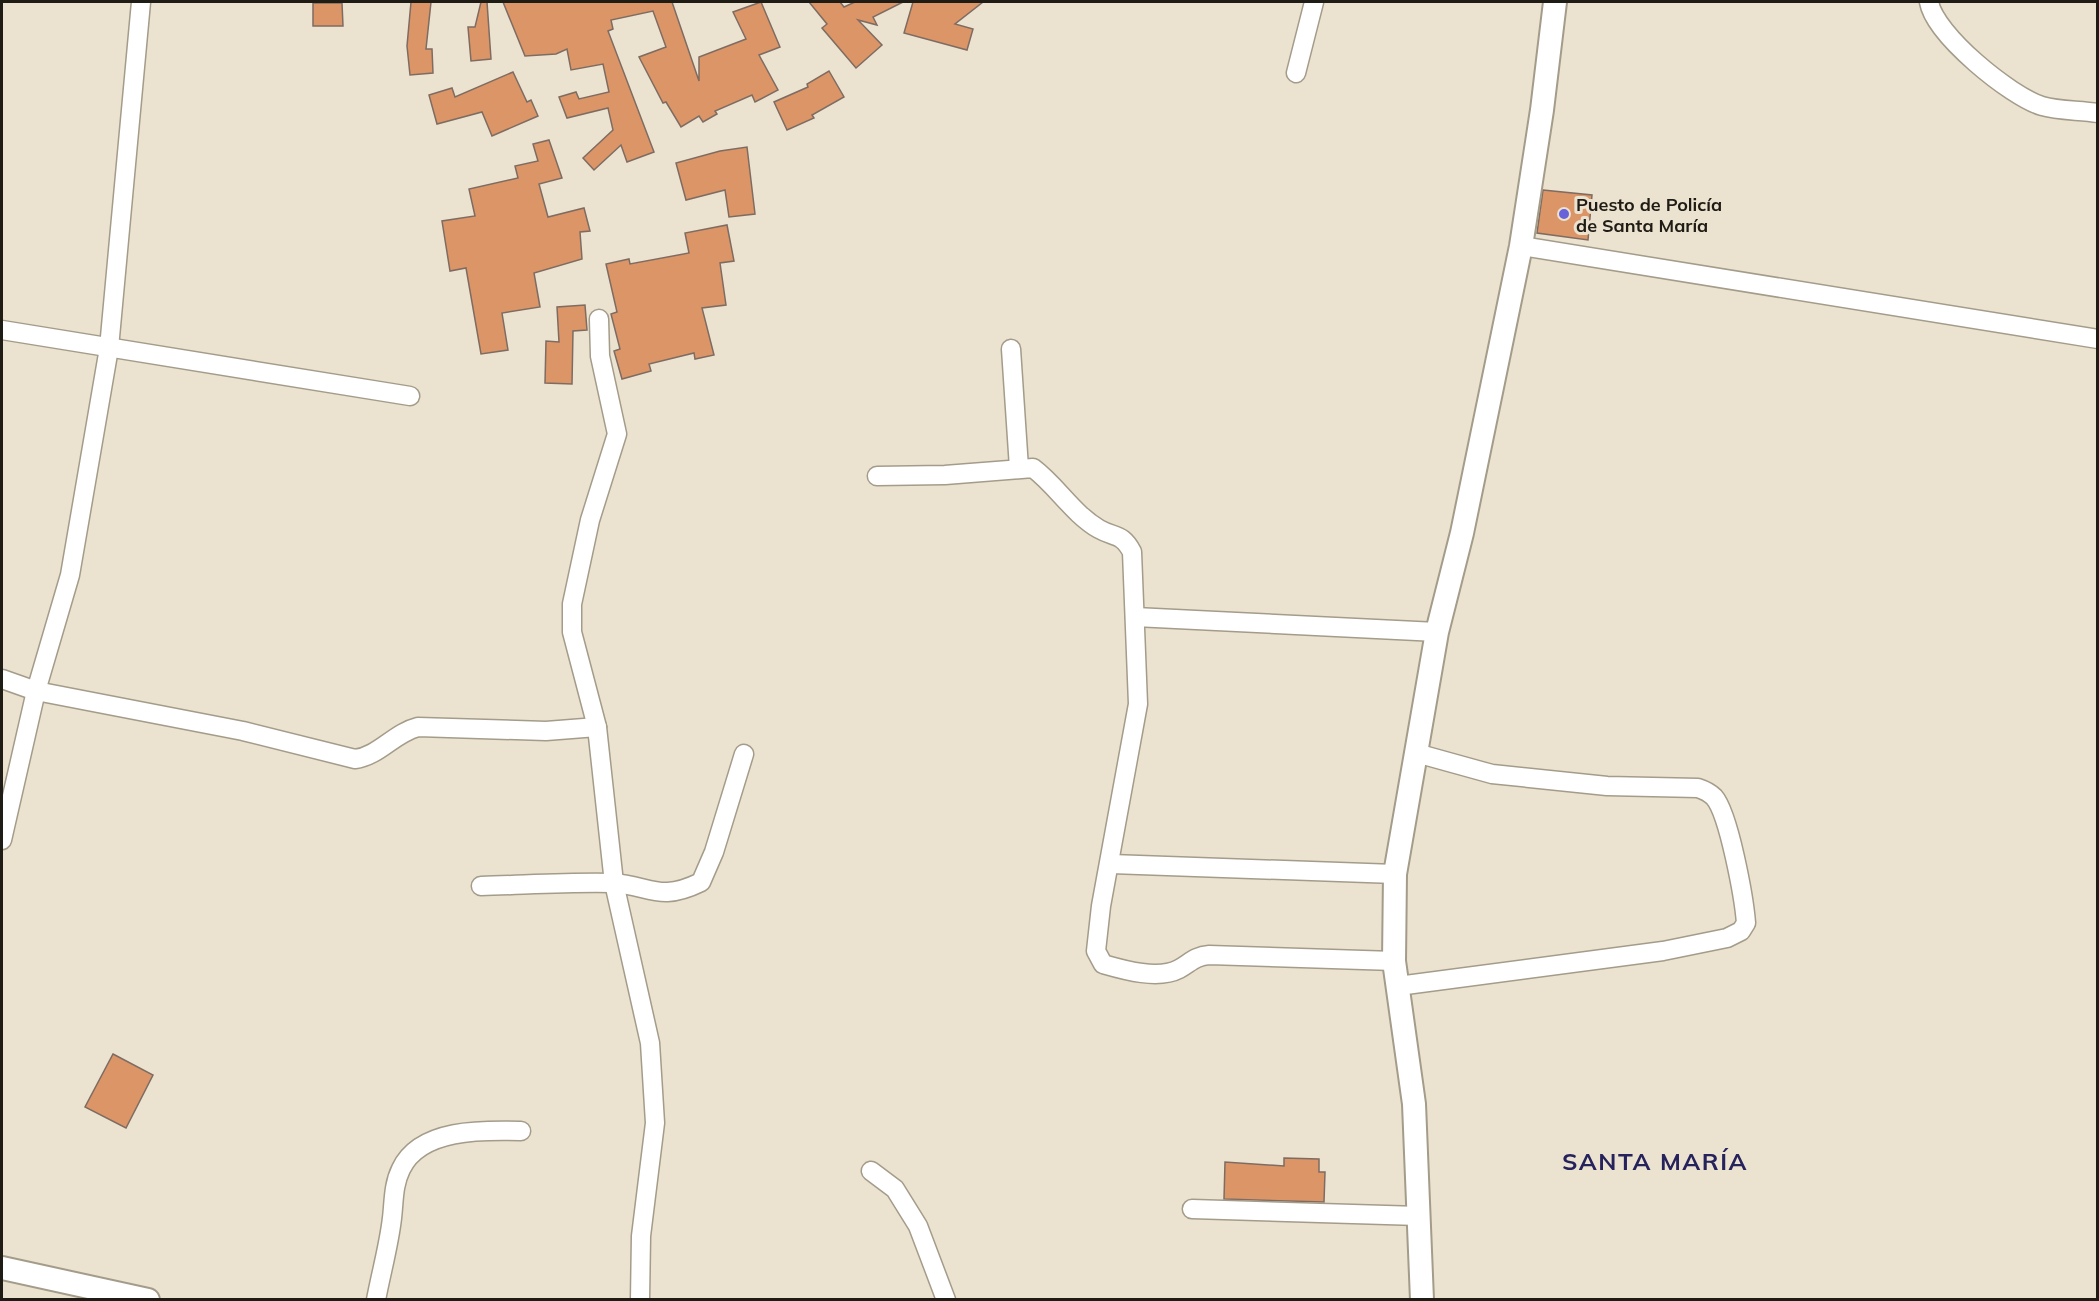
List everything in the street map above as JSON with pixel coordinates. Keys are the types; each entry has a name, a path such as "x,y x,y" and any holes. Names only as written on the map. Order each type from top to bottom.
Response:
{"street":[{"path":"2,840 36,691 70,575 109,348 141,2"},
{"path":"1296,73 1314,2"},
{"path":"1422,1299 1414,1104 1394,961 1395,874 1437,632 1462,533 1521,246 1544,100 1555,2"},
{"path":"1929,2 1936,16 1972,61 2004,85 2042,106 2097,113"},
{"path":"1521,246 2097,339"},
{"path":"599,319 600,356 616,434 590,520 572,604 572,632 597,727 614,883 650,1043 654,1097 653,1151 641,1236 640,1299"},
{"path":"2,330 410,396"},
{"path":"1011,349 1019,468"},
{"path":"877,476 945,475 1033,468 1050,481 1082,516 1100,529 1126,540 1132,552 1138,704 1111,864 1101,906 1096,951 1103,964 1133,971 1160,973 1171,972 1194,958 1209,955 1394,961"},
{"path":"1135,617 1437,632"},
{"path":"2,679 36,691 243,731 355,759 369,757 403,731 418,727 546,731 597,727"},
{"path":"1398,986 1663,951 1726,939 1742,931 1746,923 1736,864 1723,819 1715,798 1707,791 1698,788 1607,786 1492,774 1416,753"},
{"path":"481,886 614,883 654,893 675,893 701,882 714,852 744,754"},
{"path":"1111,864 1395,874"},
{"path":"376,1299 392,1219 394,1191 401,1167 424,1144 468,1130 521,1131"},
{"path":"871,1171 895,1189 918,1226 946,1299"},
{"path":"1192,1209 1419,1216"},
{"path":"2,1268 148,1299"}],"building":[{"path":"411,2 431,2 426,49 432,49 433,73 410,75 407,46"},
{"path":"481,2 487,2 491,59 471,61 468,27 475,27"},
{"path":"503,2 672,2 699,81 699,57 746,39 733,12 761,2 780,47 759,55 778,90 755,102 752,95 715,111 717,114 703,122 699,116 681,127 666,102 663,103 639,57 666,47 653,11 611,20 613,29 608,31 654,152 627,162 621,145 594,170 583,158 613,130 608,108 567,118 559,97 576,92 579,99 609,92 603,64 571,70 567,49 556,54 525,56"},
{"path":"809,2 840,2 844,7 855,2 903,2 873,17 877,25 858,20 882,45 856,68 822,28 827,24"},
{"path":"913,2 983,2 955,24 973,29 967,50 904,33"},
{"path":"313,3 342,3 343,26 313,26"},
{"path":"829,71 844,97 812,115 814,118 787,130 774,102 808,87 807,84"},
{"path":"513,72 527,102 531,100 538,116 492,136 482,112 437,124 429,95 452,88 455,97"},
{"path":"549,140 562,178 539,184 548,217 584,208 590,231 580,232 582,259 534,273 540,307 502,313 508,350 481,354 466,268 450,271 442,221 475,216 469,189 518,178 515,166 538,161 533,144"},
{"path":"747,147 755,214 729,217 725,190 686,200 676,163 720,151"},
{"name":"Puesto de Policía de Santa María","path":"1543,190 1592,195 1588,240 1537,233"},
{"path":"727,225 734,261 720,263 726,305 702,308 714,355 695,359 694,353 649,364 651,371 622,379 614,351 620,349 611,314 617,312 606,264 629,259 630,264 689,253 685,233"},
{"path":"585,305 587,330 573,331 572,384 545,383 546,341 559,342 557,307"},
{"path":"113,1054 153,1075 126,1128 85,1107"},
{"path":"1284,1158 1319,1159 1319,1172 1325,1172 1324,1202 1224,1199 1225,1162 1284,1166"}],"place":[{"name":"Puesto de Policía de Santa María","path":"1564,214"}],"district":[{"name":"SANTA MARÍA","path":"1655,1161"}]}
